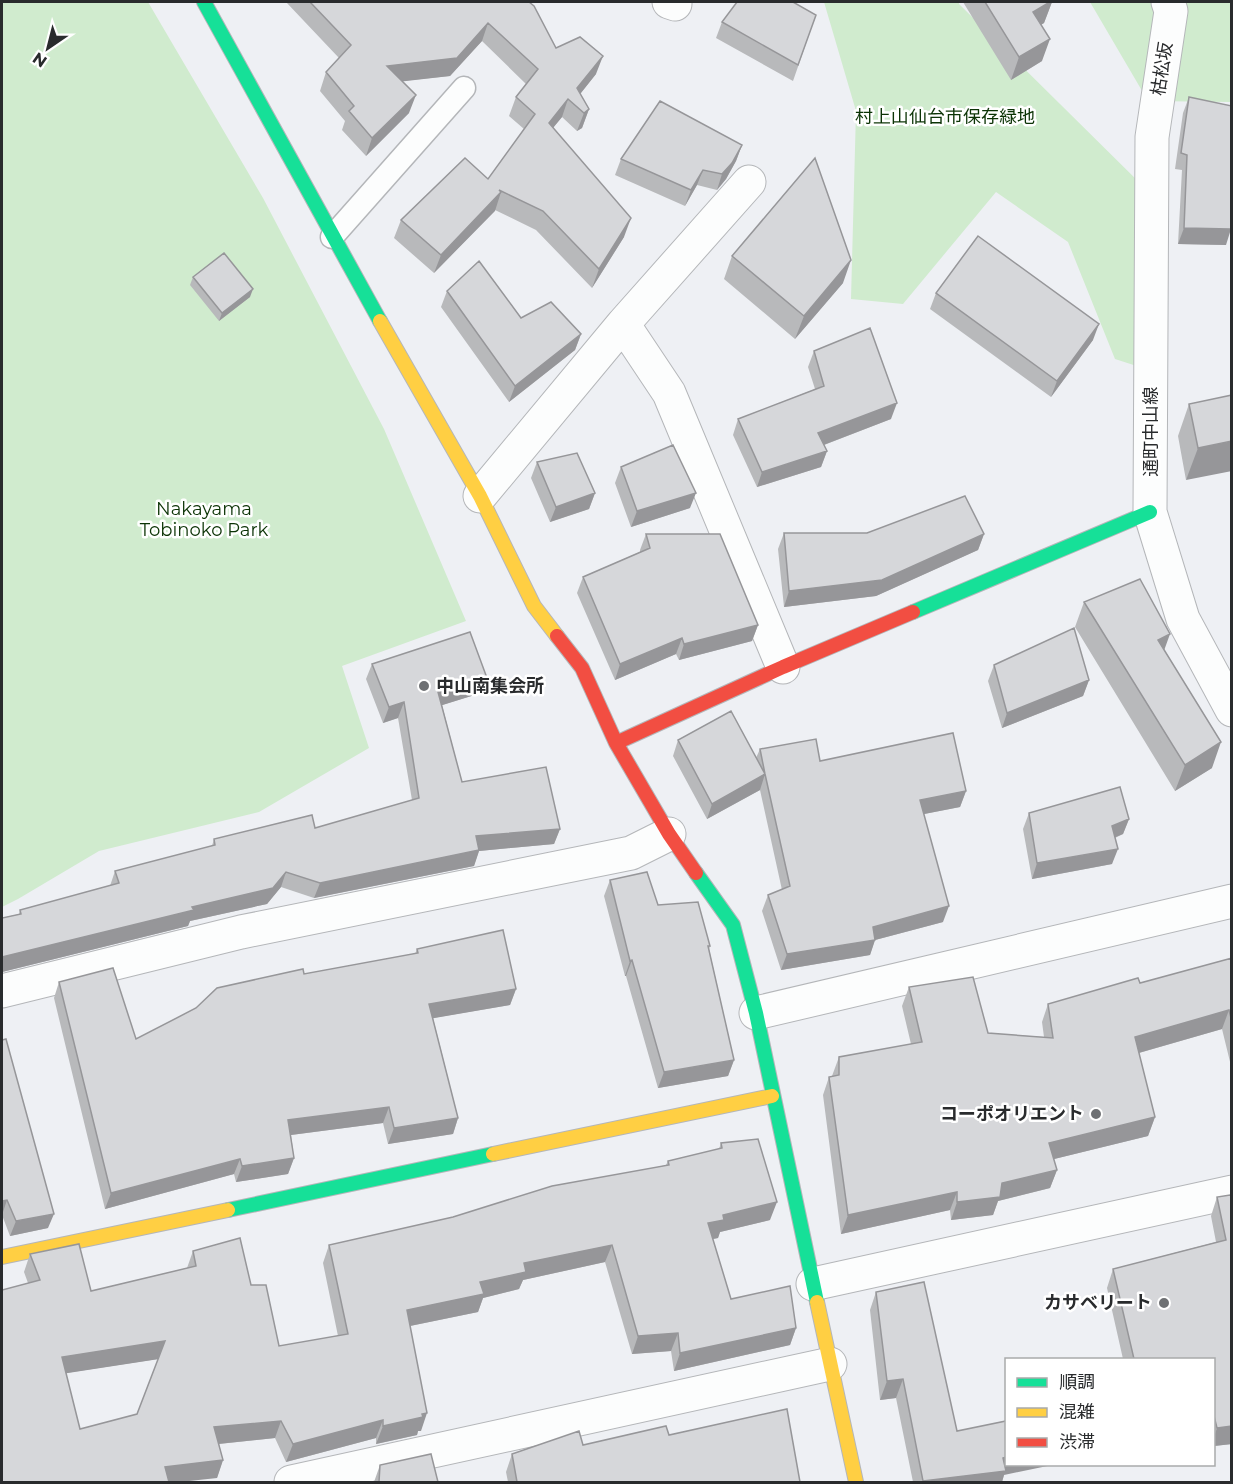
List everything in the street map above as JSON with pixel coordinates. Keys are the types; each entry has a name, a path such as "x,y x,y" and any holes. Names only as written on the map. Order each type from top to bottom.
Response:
{"street":[{"path":"204,2 332,237 480,496 534,606 582,668 616,743 669,834 733,925 756,1013 856,1482"},
{"name":"枯松坂","path":"1152,138 1172,11 1168,2"},
{"name":"通町中山線","path":"1152,138 1150,512 1183,619 1232,710"},
{"path":"480,496 623,324 748,182"},
{"path":"623,324 669,393 783,667"},
{"path":"616,743 783,667 1150,512"},
{"path":"2,991 241,932 631,853 669,834"},
{"path":"756,1013 1232,901"},
{"path":"2,1257 772,1096"},
{"path":"813,1284 1232,1192"},
{"path":"291,1482 830,1364"}],"lane":[{"path":"332,237 464,88"}],"green space":[{"name":"Nakayama Tobinoko Park","path":"2,2 148,2 263,198 384,429 466,621 342,666 369,748 259,812 99,851 2,907"},
{"name":"村上山仙台市保存緑地","path":"824,2 959,2 1146,189 1149,370 1115,359 1068,242 996,192 903,304 851,299 856,111"},
{"path":"1090,2 1231,2 1231,102 1148,101"}],"building":[{"path":"310,2 529,2 534,6 556,48 580,37 603,56 577,88 589,109 584,113 568,99 549,123 631,218 599,269 543,211 499,190 501,192 441,255 401,220 465,158 488,179 535,114 516,97 538,69 488,23 457,58 387,66 416,95 372,138 349,111 354,106 326,72 351,45"},
{"path":"737,2 793,2 816,15 798,65 722,22"},
{"path":"985,2 1050,2 1033,12 1050,39 1019,57"},
{"path":"1189,97 1232,106 1231,229 1184,228 1187,155 1181,153"},
{"path":"660,101 742,145 732,163 722,174 703,170 691,190 621,159"},
{"path":"815,158 851,260 804,316 732,256"},
{"path":"978,236 1099,324 1057,381 936,293"},
{"path":"224,253 253,289 222,313 193,277"},
{"path":"479,261 521,318 551,302 581,334 515,386 447,291"},
{"path":"870,328 897,403 818,433 827,451 762,472 738,419 824,386 814,351"},
{"path":"1232,395 1232,441 1198,448 1189,404"},
{"path":"673,445 696,493 637,511 621,467"},
{"path":"577,453 595,493 556,507 537,462"},
{"path":"965,496 984,534 882,580 789,591 784,533 867,533"},
{"path":"646,534 720,534 758,625 684,644 682,638 620,664 583,577 650,548"},
{"path":"1140,579 1170,634 1158,640 1221,742 1185,765 1084,602"},
{"path":"1074,628 1089,680 1007,713 994,665"},
{"path":"470,632 487,678 438,692 462,782 546,767 560,829 476,836 479,850 320,883 286,872 273,888 192,907 194,910 2,957 2,918 21,914 20,910 119,883 115,871 215,845 214,839 312,815 315,828 419,798 404,702 389,707 372,664"},
{"path":"731,711 765,774 712,804 678,740"},
{"path":"953,733 966,791 920,800 949,906 873,927 875,940 787,954 768,895 790,886 760,749 816,739 820,761"},
{"path":"1120,787 1129,819 1112,826 1118,849 1037,863 1029,813"},
{"path":"647,872 658,905 698,902 710,946 708,946 734,1060 664,1072 632,960 630,961 610,880"},
{"path":"503,930 516,989 429,1004 458,1118 394,1128 389,1107 288,1120 294,1158 242,1166 240,1159 111,1193 59,982 113,968 136,1039 196,1008 217,988 303,969 304,974 418,953 417,949"},
{"path":"1232,958 1232,1022 1229,1010 1135,1037 1155,1117 1049,1143 1057,1170 1002,1183 1000,1197 957,1202 957,1192 848,1215 829,1077 839,1075 839,1057 922,1042 909,987 973,977 988,1033 1053,1038 1048,1004 1138,978 1140,983"},
{"path":"6,1039 54,1214 16,1221 7,1200 2,1201 2,1040"},
{"path":"758,1139 777,1202 723,1215 724,1220 708,1223 731,1299 790,1286 796,1328 680,1353 678,1333 638,1336 612,1245 524,1263 526,1272 480,1282 484,1294 407,1310 427,1413 422,1414 423,1417 383,1426 383,1420 293,1444 281,1421 214,1427 223,1460 165,1467 169,1482 2,1482 2,1290 40,1280 30,1254 79,1244 91,1291 196,1266 193,1251 240,1238 251,1285 266,1285 279,1346 348,1334 329,1245 453,1217 552,1186 669,1165 668,1161 722,1148 721,1143","holes":["165,1341 137,1414 80,1429 62,1357"]},
{"path":"1230,1195 1232,1197 1232,1426 1217,1428 1215,1358 1134,1358 1113,1269 1226,1240 1217,1197"},
{"path":"924,1282 957,1431 1005,1421 1005,1457 1003,1458 1006,1471 923,1481 903,1379 887,1381 876,1292"},
{"path":"787,1409 800,1482 517,1482 512,1454 579,1431 583,1445 666,1426 669,1435"},
{"path":"431,1454 438,1482 379,1482 380,1465"}],"traffic: fast":[{"path":"204,2 380,321"},
{"path":"913,612 1150,512"},
{"path":"696,873 733,925 756,1013 817,1302"},
{"path":"228,1210 493,1154"}],"traffic: slow":[{"path":"380,321 480,496 534,606 557,636"},
{"path":"493,1154 772,1096"},
{"path":"2,1257 228,1210"},
{"path":"817,1302 856,1482"}],"traffic: jam":[{"path":"616,743 783,667 913,612"},
{"path":"557,636 582,668 616,743 669,834 696,873"}],"place":[{"name":"中山南集会所","path":"424,686"},
{"name":"コーポオリエント","path":"1096,1114"},
{"name":"カサベリート","path":"1164,1303"}]}
